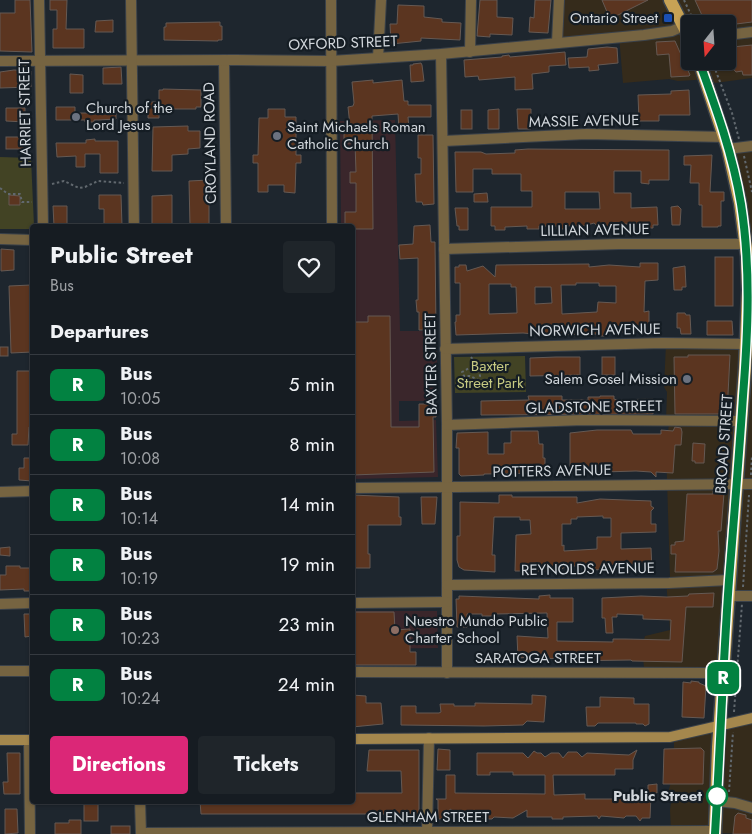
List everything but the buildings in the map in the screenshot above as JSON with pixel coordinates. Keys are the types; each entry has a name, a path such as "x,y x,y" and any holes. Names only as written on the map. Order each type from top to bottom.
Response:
{"main road":[{"path":"670,0 682,15"},
{"name":"BROAD STREET","path":"703,70 727,143 748,252 746,344 749,369 742,421 746,484 729,580 720,726 722,802 715,833"},
{"path":"355,739 670,737 752,718"},
{"path":"0,740 30,740"}],"street":[{"name":"HARRIET STREET","path":"39,0 42,224"},
{"path":"131,0 134,224"},
{"path":"331,0 332,224"},
{"path":"378,58 381,0"},
{"path":"470,52 471,0"},
{"path":"557,43 559,0"},
{"name":"OXFORD STREET","path":"0,61 332,61 470,52 644,35 672,31 681,27"},
{"path":"736,34 752,32"},
{"name":"BAXTER STREET","path":"441,54 444,141 447,425 447,673"},
{"name":"CROYLAND ROAD","path":"224,60 226,224"},
{"name":"MASSIE AVENUE","path":"444,141 586,134 727,143 747,147"},
{"path":"0,239 30,240"},
{"name":"LILLIAN AVENUE","path":"444,249 619,244 748,252"},
{"name":"NORWICH AVENUE","path":"445,348 662,343 746,344"},
{"name":"GLADSTONE STREET","path":"447,425 583,420 742,421"},
{"name":"POTTERS AVENUE","path":"355,488 746,484"},
{"path":"0,492 30,491"},
{"name":"REYNOLDS AVENUE","path":"447,585 669,583 729,580"},
{"path":"728,596 747,596"},
{"path":"355,603 447,602"},
{"path":"0,604 30,603"},
{"path":"0,671 30,671"},
{"name":"SARATOGA STREET","path":"355,672 724,673"},
{"path":"427,833 429,738"},
{"path":"722,802 752,808"},
{"path":"30,804 30,834"},
{"path":"140,804 141,833"},
{"name":"GLENHAM STREET","path":"141,833 715,833"}],"path":[{"path":"684,0 687,15"},
{"path":"715,70 747,147 752,192"},
{"path":"42,184 64,182 79,188 104,180 116,183 134,183"},
{"path":"0,188 8,194 20,194 22,202 42,202"},
{"path":"471,357 474,361 473,364"},
{"path":"473,364 478,366 480,376 478,380 470,376 464,376 462,372 473,364"},
{"name":"BROAD STREET","path":"722,802 734,722 747,596 746,484 752,456"}],"shaded area":[{"path":"559,0 752,0 752,78 715,83 711,79 678,81 669,79 623,83 619,36 559,40"},
{"path":"395,120 400,331 437,331 437,401 399,401 399,421 436,420 438,477 355,479 355,224 341,224 340,121"},
{"path":"752,144 752,257 734,149"},
{"path":"749,341 750,362 752,365 752,596 733,600 727,670 644,668 642,647 645,636 670,630 666,580 670,578 666,447 669,424 666,420 667,392 664,387 666,344"},
{"name":"Nuestro Mundo Public Charter School","path":"355,611 437,611 438,648 355,649"},
{"path":"752,716 752,834 671,832 671,802 667,798 674,769 674,734"}],"green space":[{"path":"0,157 31,158 34,224 30,224 30,229 0,229"},
{"name":"Baxter Street Park","path":"525,356 526,392 455,393 454,357"}],"bus line":[{"name":"R","path":"702,70 733,167 747,256 748,290 746,368 729,580 718,747 715,834"}],"place":[{"name":"Ontario Street","path":"668,18"},
{"name":"Church of the Lord Jesus","path":"76,117"},
{"name":"Saint Michaels Roman Catholic Church","path":"277,136"},
{"name":"Salem Gosel Mission","path":"687,379"},
{"name":"Nuestro Mundo Public Charter School","path":"395,630"},
{"name":"Public Street","path":"717,796"}]}
